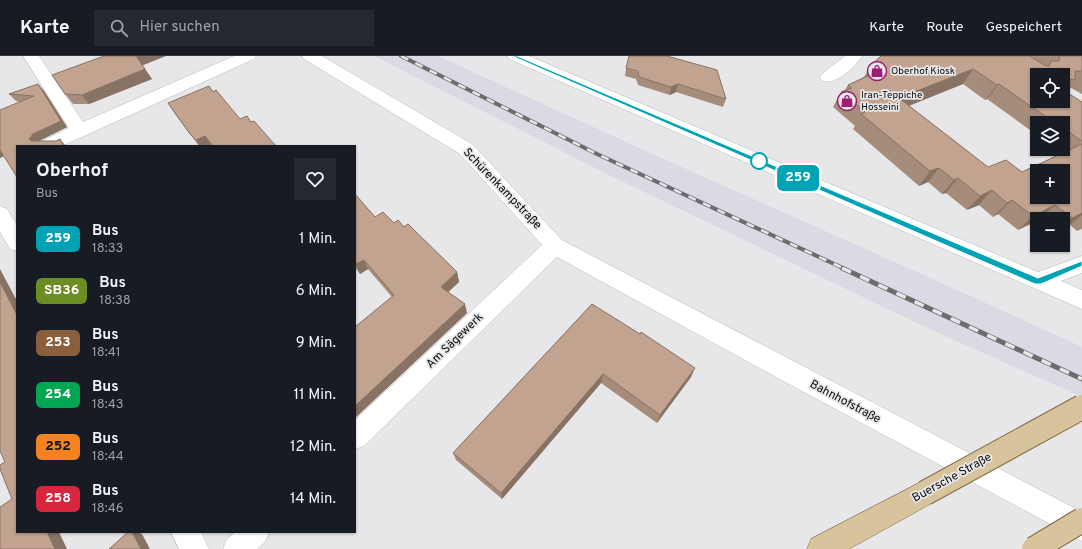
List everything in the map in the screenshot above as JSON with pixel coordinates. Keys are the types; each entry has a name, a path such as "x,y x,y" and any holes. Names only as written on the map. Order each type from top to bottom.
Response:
{"main road":[{"name":"Buersche Straße","path":"821,549 1082,407"},
{"path":"1034,549 1082,520"}],"street":[{"path":"31,56 80,131"},
{"path":"48,145 248,56"},
{"name":"Schürenkampstraße","path":"310,56 466,149 555,246 587,262 609,276"},
{"path":"515,56 1082,300"},
{"path":"828,77 838,71 854,56"},
{"path":"0,214 16,241"},
{"name":"Am Sägewerk","path":"356,436 555,246"},
{"path":"1038,281 1082,264"},
{"name":"Bahnhofstraße","path":"609,276 1082,527"},
{"path":"186,533 195,549"},
{"path":"238,549 254,533"}],"shaded area":[{"path":"374,56 438,56 1082,347 1082,397 925,327 611,176"}],"building":[{"path":"104,56 136,56 145,69 82,95 65,94 52,75"},
{"path":"629,56 667,56 717,70 726,99 678,84 671,87 639,77 638,71 626,68"},
{"path":"881,56 1030,56 1044,65 1049,66 1051,61 1059,61 1060,59 1058,56 1082,56 1082,71 1075,71 1075,80 1070,79 1070,68 1030,68 1030,106 999,84 997,85 973,69 899,98 988,167 1006,160 1022,172 1030,168 1030,204 1070,204 1070,164 1039,164 1056,156 1070,156 1070,150 1082,144 1082,213 1072,218 1070,216 1070,212 1064,212 1055,205 1041,212 1030,212 1030,214 1012,200 1007,203 992,190 980,196 958,178 954,180 939,168 930,171 861,114 865,112 841,92 852,88 848,85 879,71 871,65"},
{"path":"38,84 61,121 33,134 29,139 31,141 56,141 60,139 63,145 16,145 16,175 0,150 0,110 34,96 9,94"},
{"path":"209,86 213,92 216,90 240,119 247,116 251,122 254,121 275,145 212,145 205,136 196,140 168,103"},
{"path":"1070,94 1082,102 1082,141 1070,133 1070,116 1045,116 1033,108 1070,108"},
{"path":"356,195 375,217 383,212 394,223 398,220 404,227 408,224 457,272 441,287 465,304 356,405 356,326 394,295 364,260 356,264"},
{"path":"0,282 16,313 16,533 47,533 55,549 0,549 0,507 12,499 0,469 0,465 5,462 0,451"},
{"path":"592,304 640,334 641,332 695,368 660,415 603,374 501,493 453,453"},
{"path":"127,533 133,533 141,549 109,549"}],"railway":[{"path":"401,56 597,154 845,269"},
{"path":"842,268 1082,379"}],"bus line":[{"name":"259","path":"515,56 1038,281 1082,264"}],"place":[{"name":"Oberhof Kiosk","path":"877,71"},
{"name":"Iran-Teppiche Hosseini","path":"847,101"}]}
